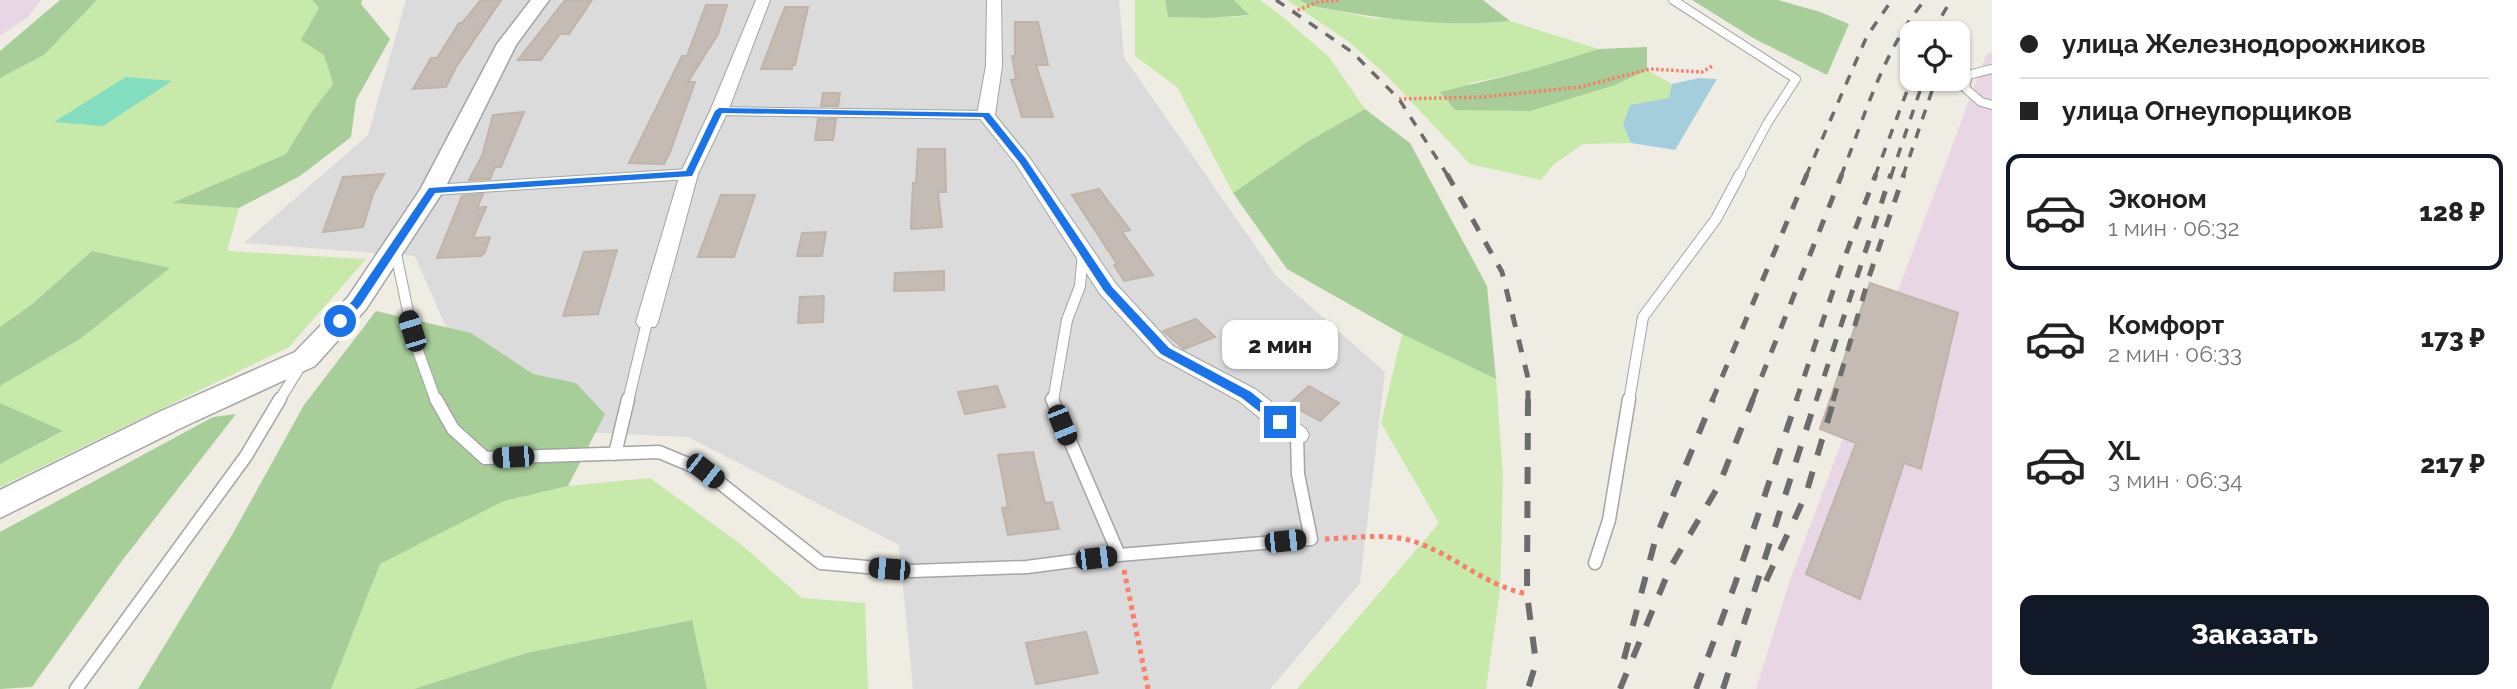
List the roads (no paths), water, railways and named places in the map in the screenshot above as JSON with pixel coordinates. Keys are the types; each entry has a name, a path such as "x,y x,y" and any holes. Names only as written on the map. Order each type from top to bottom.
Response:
{"street":[{"path":"0,505 170,420 304,359 357,303 432,190 507,44 540,0"},
{"path":"647,322 689,174 719,111 763,0"},
{"path":"994,0 994,66 986,115 1023,161 1108,289 1165,351 1247,395 1297,435"}],"lane":[{"path":"1595,563 1609,520 1643,317 1716,219 1768,122 1796,79 1673,0"},
{"path":"1992,69 1968,75 1965,88 1981,102 1992,105"},
{"path":"719,111 986,115"},
{"path":"432,190 689,174"},
{"path":"394,247 401,293 428,380 450,425 485,458 659,452 705,471 821,563 912,571 1027,567 1119,555 1311,539 1298,474 1297,435"},
{"path":"1083,249 1080,286 1067,320 1052,399 1119,555"},
{"path":"615,454 647,322"},
{"path":"76,689 246,456 304,359"}],"water":[{"path":"1699,78 1717,79 1675,150 1631,143 1623,125 1630,105 1669,98 1672,84"}],"railway":[{"path":"1276,0 1352,52 1399,99 1448,176"},
{"path":"1806,176 1867,36 1892,0"},
{"path":"1841,176 1886,62 1910,19 1925,0"},
{"path":"1939,21 1951,0"},
{"path":"1875,176 1907,91"},
{"path":"1891,176 1920,91"},
{"path":"1903,176 1932,91"},
{"path":"1447,174 1502,272 1528,378 1528,399"},
{"path":"1712,401 1807,174"},
{"path":"1752,401 1842,174"},
{"path":"1796,401 1876,174"},
{"path":"1816,401 1891,174"},
{"path":"1833,401 1869,277 1904,174"},
{"path":"1528,399 1527,594 1536,663 1528,689"},
{"path":"1624,659 1656,537 1713,399"},
{"path":"1620,689 1670,568 1719,485 1753,399"},
{"path":"1696,689 1735,584 1797,399"},
{"path":"1723,689 1816,399"},
{"path":"1766,581 1806,494 1834,399"}]}
